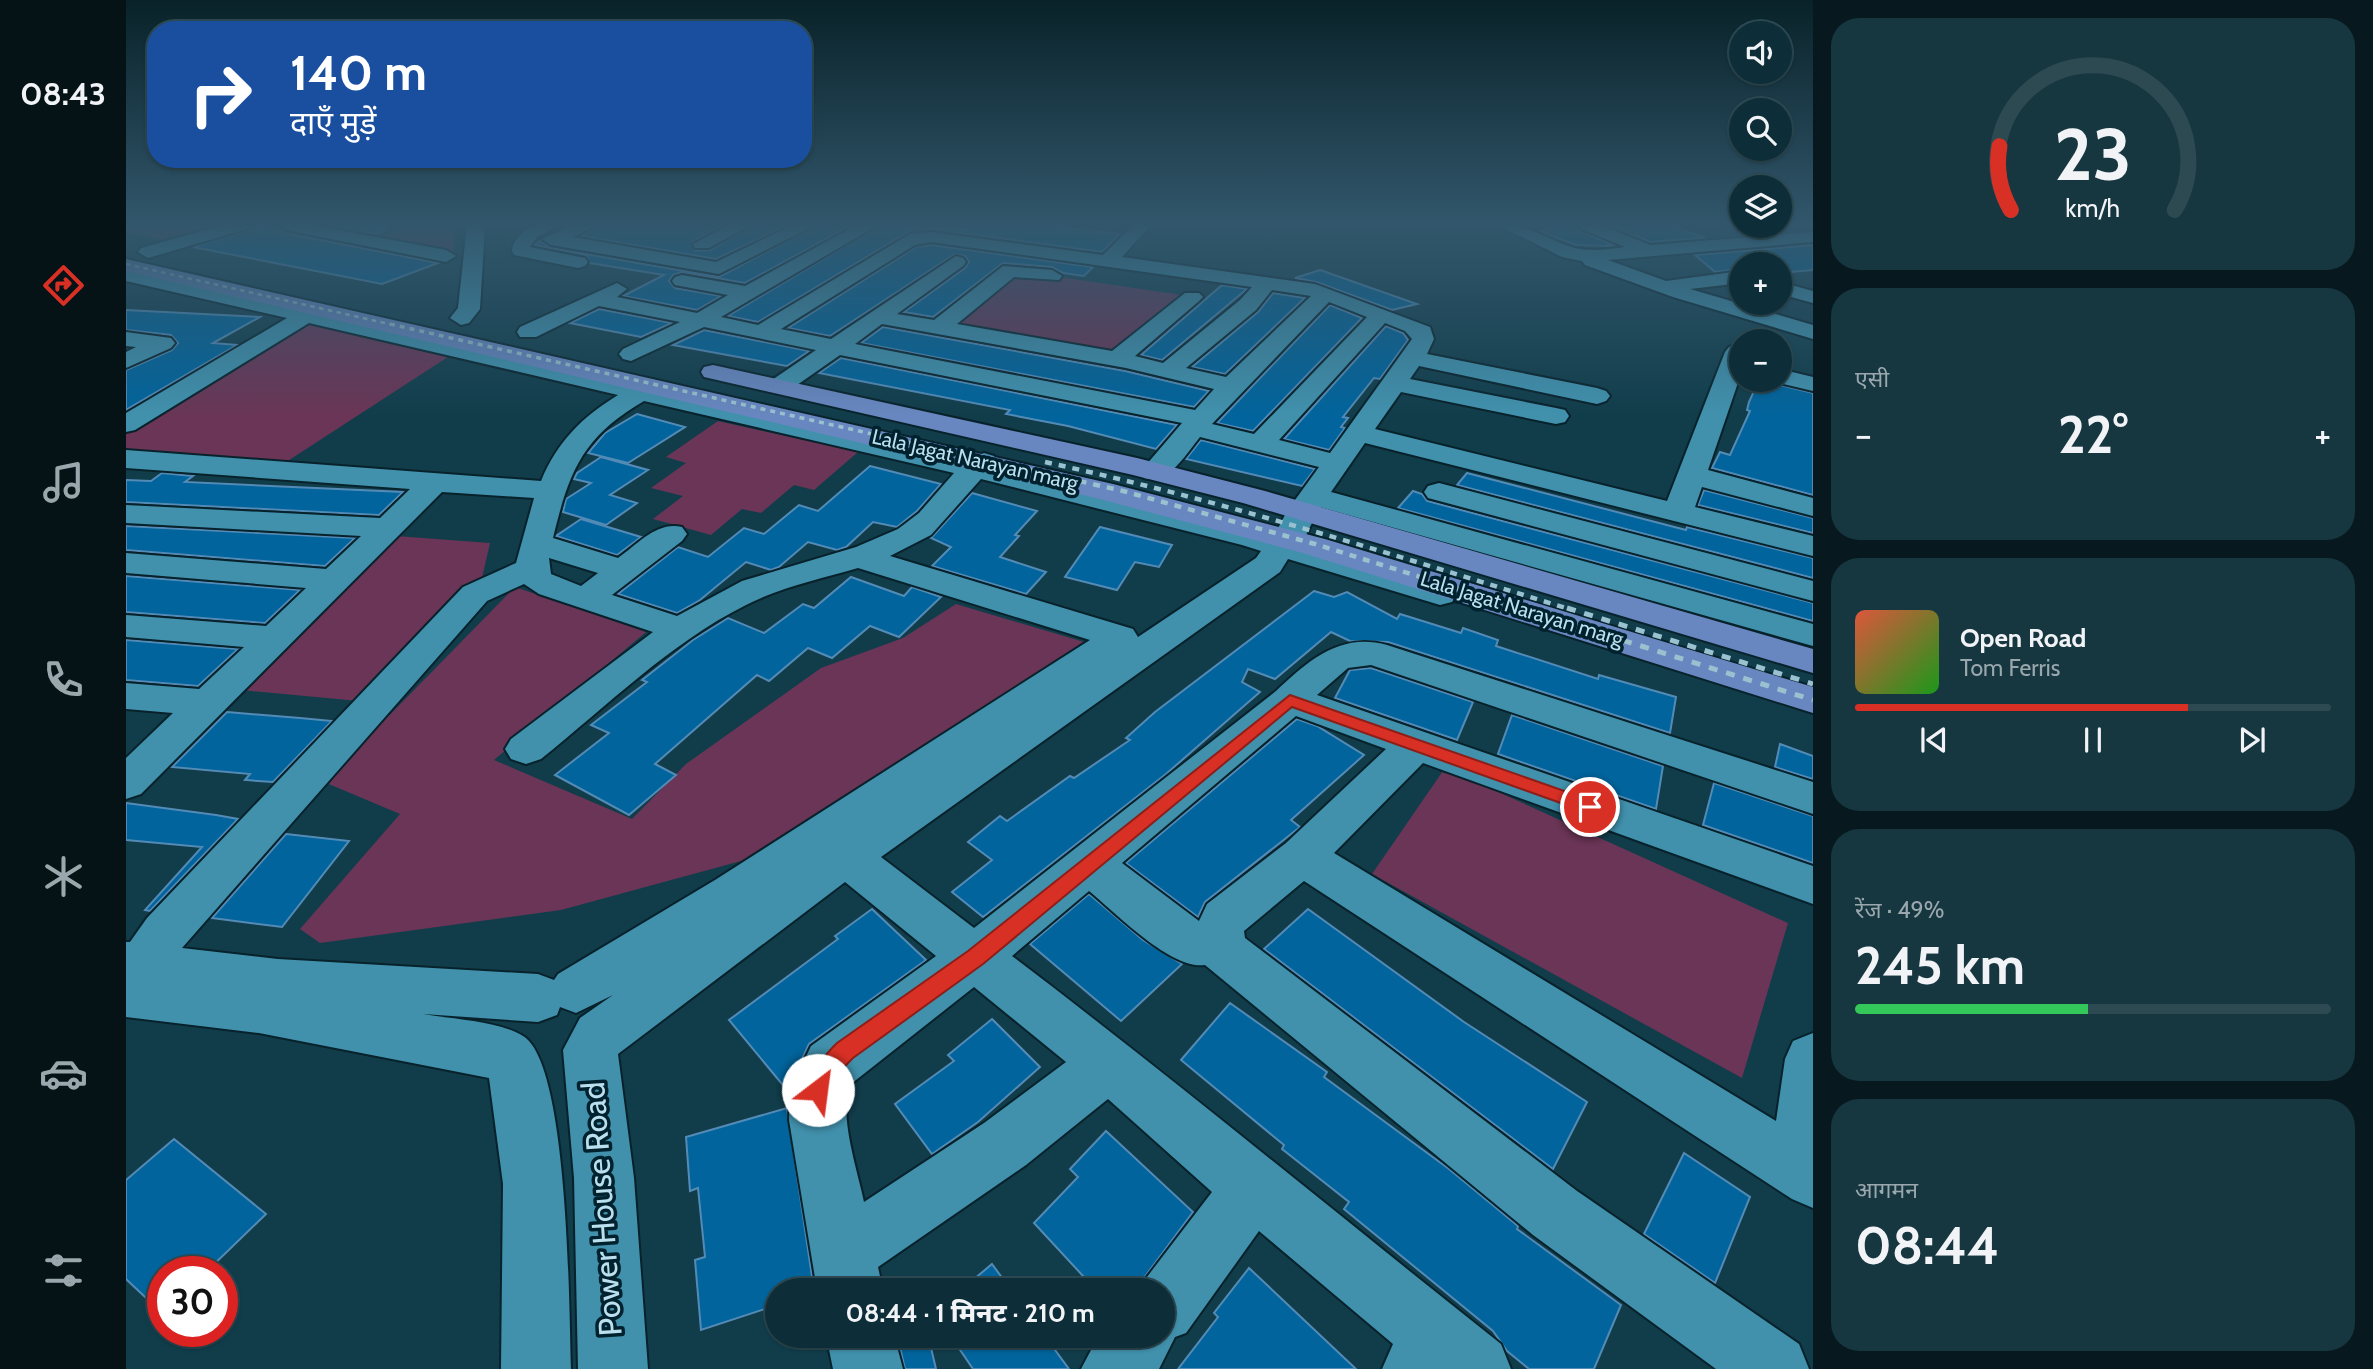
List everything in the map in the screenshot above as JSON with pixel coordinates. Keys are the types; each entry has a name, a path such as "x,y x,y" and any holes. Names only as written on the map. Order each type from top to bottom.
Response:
{"main road":[{"name":"Lala Jagat Narayan marg","path":"286,289 461,318 637,356 661,377 778,387 1154,471 1283,527 1813,700"},
{"name":"Lala Jagat Narayan marg","path":"1283,527 1813,661"}],"street":[{"path":"227,289 312,312 661,377 979,466 1813,635"},
{"path":"461,318 469,309 471,289"},
{"path":"528,332 616,289"},
{"path":"727,289 749,293"},
{"path":"637,356 756,289"},
{"path":"763,331 831,289"},
{"path":"778,387 879,317 927,289"},
{"path":"938,328 987,289"},
{"path":"1168,371 1248,305 1262,289"},
{"path":"131,975 259,1009 511,1062 529,1074 545,1075 562,1070 768,911 833,846 1120,637 1283,527 1337,463 1413,358 1423,339 1422,332 1382,314 1326,293 1302,289"},
{"path":"1671,289 1813,332"},
{"path":"1792,291 1813,297"},
{"path":"1166,293 1248,305"},
{"path":"1154,471 1231,386 1326,293"},
{"path":"1117,359 1192,296"},
{"path":"595,299 693,324 763,331 1197,423 1260,444 1337,463"},
{"path":"126,424 312,312"},
{"path":"1260,444 1382,314"},
{"path":"879,317 1117,359 1231,386"},
{"path":"126,339 163,343 126,361"},
{"path":"1413,358 1597,396"},
{"path":"126,371 203,377"},
{"path":"661,377 603,417 569,450 533,556 537,580 551,587 682,629"},
{"path":"1792,379 1813,384"},
{"path":"1395,383 1556,416"},
{"path":"1679,510 1729,383"},
{"path":"1359,433 1679,510 1813,546"},
{"path":"126,459 553,491"},
{"path":"1476,461 1438,492 1813,591"},
{"path":"126,492 170,463"},
{"path":"526,749 682,629 733,598 908,536 930,522 979,466"},
{"path":"1692,475 1813,507"},
{"path":"126,783 435,482"},
{"path":"126,514 388,528"},
{"path":"1283,527 1676,665 1813,710"},
{"path":"536,1369 534,1184 507,1031 525,1007 557,994 833,846 1268,565 1283,527"},
{"path":"588,597 671,534"},
{"path":"131,975 165,933 475,594 533,556 623,570"},
{"path":"854,556 1120,637"},
{"path":"126,563 333,580"},
{"path":"126,626 276,638"},
{"path":"1110,1063 846,1272 818,1120 818,1090 823,1077 845,1051 975,957 1290,700 1334,658 1351,653 1374,653 1813,798"},
{"path":"126,696 208,703"},
{"path":"1290,700 1813,886"},
{"path":"1416,745 1302,856 1224,919 1219,941 1231,958 1555,1213 1774,1369"},
{"path":"833,846 894,891 1110,1063 1254,1187 1443,1358"},
{"path":"1302,856 1806,1173 1813,1059"},
{"path":"1089,864 1193,945 1219,941"},
{"path":"131,975 557,994 587,993 602,1011 595,1043"},
{"name":"Power House Road","path":"595,1043 613,1369"},
{"path":"1175,1291 1254,1187"},
{"path":"863,1348 868,1369"},
{"path":"1116,1369 1132,1348"}],"shaded area":[{"path":"981,289 1141,289 1182,295 1111,353 939,322"},
{"path":"308,319 454,353 280,466 126,455 126,429"},
{"path":"718,421 858,452 814,490 794,485 761,513 742,509 711,535 653,519 683,496 651,488 686,463 666,457"},
{"path":"396,536 490,543 482,578 359,701 241,690"},
{"path":"515,587 646,632 494,760 632,819 686,764 821,668 903,638 956,604 1084,642 763,855 561,910 320,943 300,929 400,814 324,782"},
{"path":"1445,768 1788,923 1742,1078 1372,874"}],"building":[{"path":"637,289 680,289 721,296 697,310 623,296"},
{"path":"773,289 813,289 758,322 728,316"},
{"path":"850,289 902,289 830,336 788,328"},
{"path":"936,289 969,289 933,317 904,312"},
{"path":"1218,289 1247,289 1162,360 1141,355"},
{"path":"1335,289 1374,289 1417,304 1392,310"},
{"path":"1273,293 1305,298 1225,374 1192,367 1258,312"},
{"path":"1330,305 1362,318 1253,431 1217,423"},
{"path":"599,309 672,323 641,337 570,323"},
{"path":"126,310 260,317 213,343 237,345 126,410 126,370 172,350 178,343 171,335 126,330"},
{"path":"1386,326 1403,333 1408,340 1380,379 1374,378 1343,417 1348,418 1341,427 1345,428 1329,450 1284,439"},
{"path":"883,327 1125,371 1209,391 1194,407 861,343"},
{"path":"704,330 809,351 787,366 673,345"},
{"path":"841,358 1177,425 1156,449 1068,426 1006,414 1010,410 819,373"},
{"path":"1792,388 1813,393 1813,495 1712,468 1720,452 1730,455 1750,411 1747,410 1754,392 1792,392"},
{"path":"637,414 685,427 628,463 588,453 605,433"},
{"path":"1201,440 1315,469 1302,486 1186,459"},
{"path":"601,457 648,470 610,495 637,503 606,525 563,512 566,499 591,483 574,479 577,473"},
{"path":"870,466 941,484 917,511 897,527 873,522 846,547 837,550 808,542 779,567 771,570 746,562 700,600 677,613 618,594 678,547 708,557 744,528 764,534 799,505 818,511"},
{"path":"162,473 193,476 185,482 403,492 379,515 126,502 126,480 151,481"},
{"path":"1467,473 1686,530 1687,527 1813,558 1813,578 1457,485"},
{"path":"1704,490 1813,518 1813,533 1698,505"},
{"path":"1413,491 1422,494 1427,501 1813,603 1813,621 1398,508"},
{"path":"972,493 1037,511 1015,535 1019,536 1000,557 1046,572 1026,594 932,566 951,547 931,538"},
{"path":"581,519 641,537 617,555 556,536"},
{"path":"126,526 355,538 325,566 126,550"},
{"path":"1100,527 1172,545 1159,567 1135,562 1117,590 1065,577"},
{"path":"126,576 300,590 265,623 126,612"},
{"path":"851,577 904,596 912,587 941,597 899,637 870,626 832,658 808,648 769,681 757,675 655,764 676,775 629,815 555,775 609,733 591,725 647,682 642,680 693,640 728,618 764,633 803,604 814,608"},
{"path":"1314,591 1334,597 1347,592 1397,619 1400,614 1461,633 1463,628 1498,640 1496,646 1598,679 1599,675 1676,697 1670,733 1388,642 1350,641 1331,632 1275,679 1248,669 1242,682 1260,692 1166,774 983,917 952,892 992,860 968,842 1000,816 1007,821 1070,776 1074,778 1130,740 1126,738 1155,712"},
{"path":"126,640 238,649 198,686 126,680"},
{"path":"1371,668 1473,702 1457,740 1335,698 1350,670"},
{"path":"227,712 332,721 273,782 245,780 250,774 172,767"},
{"path":"1512,715 1663,766 1656,809 1498,754"},
{"path":"1297,719 1317,726 1364,755 1291,820 1300,827 1205,902 1198,917 1126,863"},
{"path":"1780,744 1813,756 1813,779 1775,767"},
{"path":"1714,783 1813,816 1813,863 1703,825"},
{"path":"126,803 238,819 150,911 145,910 202,847 126,840"},
{"path":"286,834 349,841 282,927 212,918"},
{"path":"1089,894 1143,940 1182,964 1121,1021 1030,944"},
{"path":"872,909 926,960 809,1044 795,1074 782,1084 729,1020 838,939 835,936"},
{"path":"1308,909 1464,1022 1587,1102 1553,1169 1264,949"},
{"path":"1230,1003 1327,1072 1324,1077 1449,1169 1518,1226 1517,1229 1621,1305 1594,1369 1529,1369 1507,1351 1493,1331 1344,1209 1349,1202 1282,1149 1284,1145 1181,1060"},
{"path":"992,1019 1040,1067 978,1122 932,1154 895,1104 954,1061 948,1055"},
{"path":"787,1108 812,1278 765,1278 765,1309 701,1330 695,1260 705,1257 698,1188 690,1191 686,1137"},
{"path":"1106,1131 1193,1212 1144,1278 1085,1278 1034,1223 1078,1177 1070,1169"},
{"path":"174,1139 266,1214 223,1256 147,1256 147,1299 126,1279 126,1180"},
{"path":"1684,1153 1750,1197 1715,1283 1644,1234"},
{"path":"992,1264 1002,1278 975,1278"},
{"path":"1249,1268 1356,1369 1178,1369 1218,1317 1214,1313"},
{"path":"900,1348 931,1348 936,1369 905,1369"},
{"path":"959,1348 1054,1348 1069,1369 973,1369"}],"railway":[{"path":"235,289 398,326"},
{"path":"390,324 951,452"},
{"path":"943,450 1123,491 1315,544 1526,610"},
{"path":"1045,462 1245,512 1572,610"},
{"path":"1520,608 1813,700"},
{"path":"1567,608 1813,684"}],"route":[{"path":"818,1090 831,1065 845,1051 975,957 1290,700 1590,807"}]}
